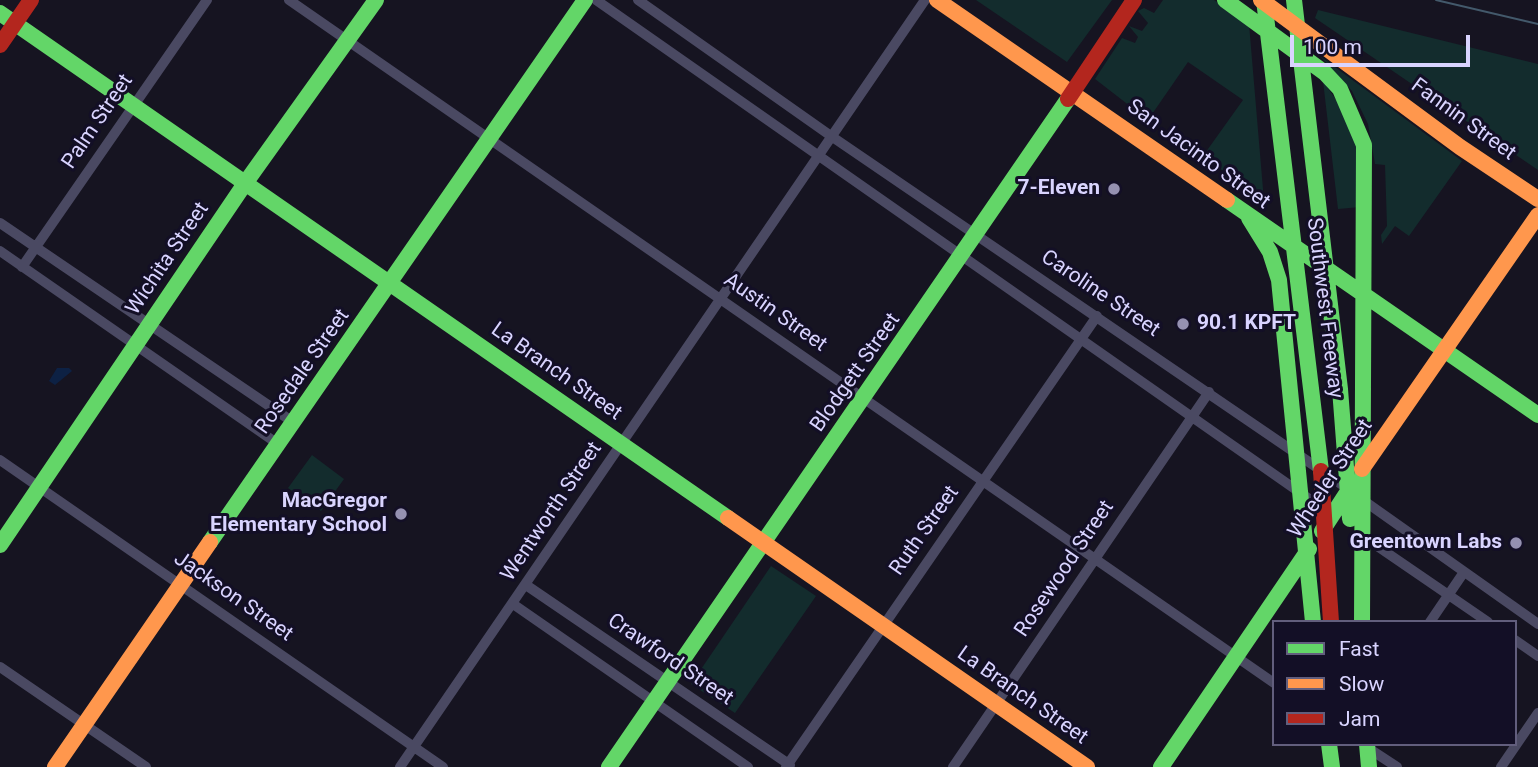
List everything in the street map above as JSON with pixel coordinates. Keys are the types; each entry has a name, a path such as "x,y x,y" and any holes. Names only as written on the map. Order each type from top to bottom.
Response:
{"main road":[{"path":"0,45 32,0"},
{"name":"Wichita Street","path":"0,545 246,182 376,0"},
{"name":"Rosedale Street","path":"55,767 585,0"},
{"name":"San Jacinto Street","path":"937,0 1249,218 1538,415"},
{"name":"Blodgett Street","path":"609,767 962,257 1134,0"},
{"path":"1225,0 1325,73 1340,89 1358,125 1364,145 1360,620"},
{"name":"Fannin Street","path":"1263,0 1460,146 1538,199"},
{"name":"Southwest Freeway","path":"1263,0 1319,436 1331,620"},
{"name":"Southwest Freeway","path":"1294,0 1340,389 1360,620"},
{"name":"La Branch Street","path":"0,13 1087,767"},
{"name":"Wheeler Street","path":"1161,767 1538,215"},
{"path":"1249,218 1270,252 1279,280 1313,620"},
{"path":"1329,746 1332,767"},
{"path":"1339,746 1341,767"},
{"path":"1365,746 1369,767"}],"street":[{"name":"Palm Street","path":"22,267 207,0"},
{"name":"Austin Street","path":"289,0 984,479 1272,682"},
{"path":"596,0 1485,620"},
{"name":"Caroline Street","path":"638,0 831,136 1349,489 1538,624"},
{"name":"Wentworth Street","path":"400,767 925,0"},
{"path":"0,223 293,422"},
{"path":"0,251 278,444"},
{"name":"Ruth Street","path":"788,766 1097,316"},
{"name":"Rosewood Street","path":"953,767 1209,392"},
{"name":"Jackson Street","path":"0,460 443,767"},
{"path":"1431,620 1464,572"},
{"name":"Crawford Street","path":"526,586 788,766"},
{"name":"Crawford Street","path":"513,604 748,767"},
{"path":"1517,641 1538,656"},
{"path":"0,667 146,767"},
{"path":"1517,744 1538,713"},
{"path":"1368,746 1396,767"},
{"path":"1501,767 1515,746"}],"green space":[{"path":"976,0 1112,0 1067,62"},
{"path":"1163,0 1214,0 1249,24 1264,201 1203,156 1243,100 1188,62 1148,120 1095,79 1122,38 1135,43 1138,37 1129,26 1142,31 1148,23 1138,11 1144,8 1154,13"},
{"path":"1318,10 1538,64 1538,170 1315,18"},
{"path":"1320,56 1462,161 1409,236 1395,226 1382,244 1381,235 1387,226 1385,165 1375,164 1368,124 1352,91"},
{"path":"1323,81 1355,127 1360,207 1338,209"},
{"path":"312,455 344,479 321,511 288,488"},
{"path":"771,566 816,596 735,713 691,684"}],"water":[{"path":"57,368 69,368 72,371 55,385 49,381"}],"tram line":[{"path":"1436,0 1538,24"}],"traffic: fast":[{"path":"0,545 246,182 376,0"},
{"path":"210,542 585,0"},
{"path":"1225,0 1325,73 1340,89 1364,145 1362,620"},
{"path":"1264,0 1321,471"},
{"path":"1294,0 1340,389 1350,519"},
{"path":"0,13 728,518"},
{"path":"609,767 1068,99"},
{"path":"1227,200 1538,415"},
{"path":"1249,218 1270,252 1279,280 1313,620"},
{"path":"1322,531 1350,488"},
{"path":"1161,767 1309,549"},
{"path":"1329,746 1332,767"},
{"path":"1367,746 1369,767"}],"traffic: slow":[{"path":"937,0 1227,200"},
{"path":"1261,0 1460,147 1538,199"},
{"path":"1362,469 1538,215"},
{"path":"728,518 1087,767"},
{"path":"55,767 210,542"}],"traffic: jam":[{"path":"0,45 31,0"},
{"path":"1068,99 1134,0"},
{"path":"1321,471 1331,620"}],"place":[{"name":"7-Eleven","path":"1114,189"},
{"name":"90.1 KPFT","path":"1183,324"},
{"name":"MacGregor Elementary School","path":"401,514"},
{"name":"Greentown Labs","path":"1516,543"}]}
